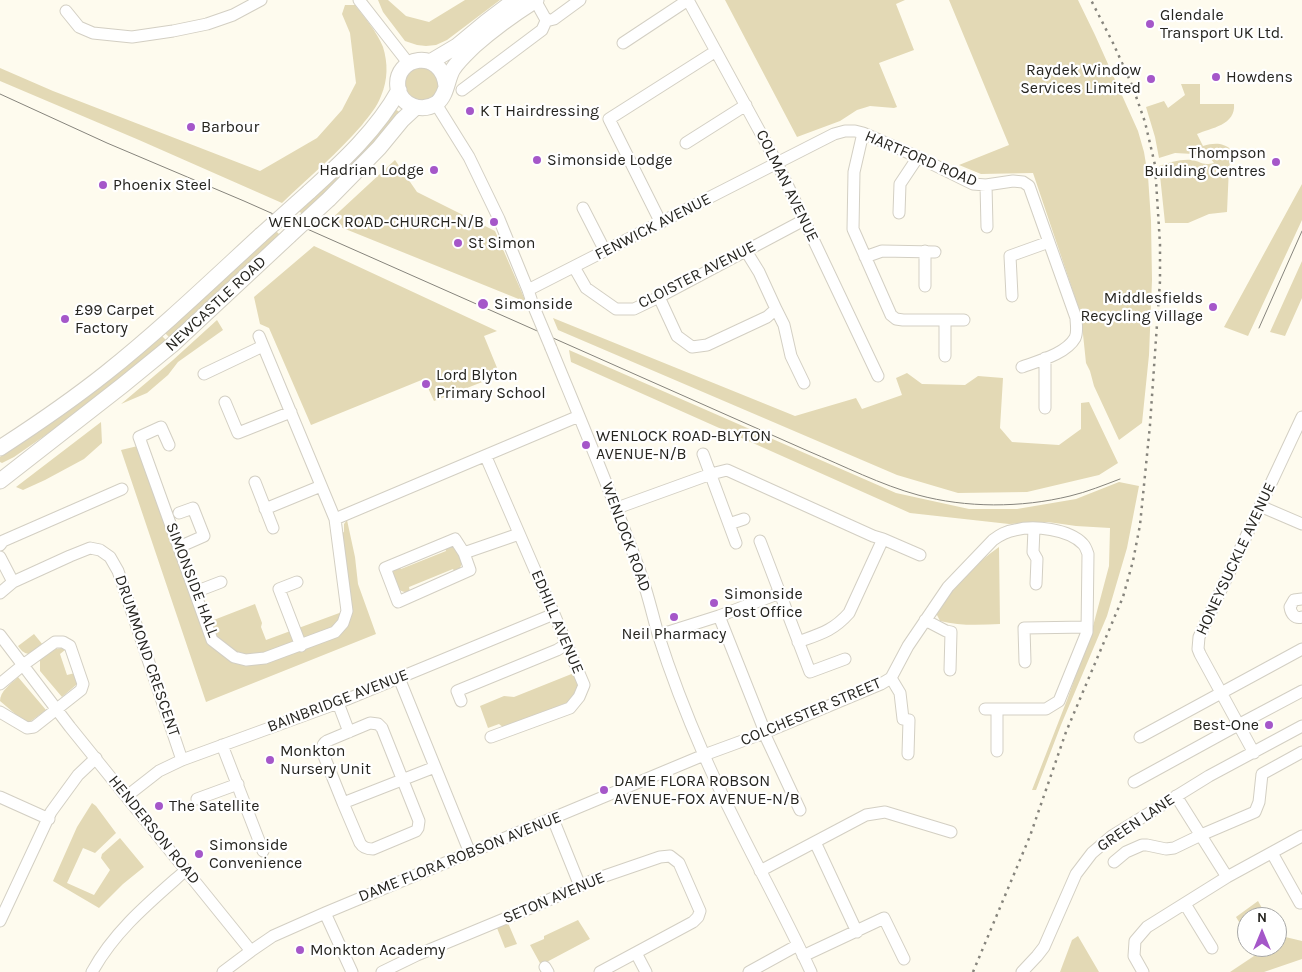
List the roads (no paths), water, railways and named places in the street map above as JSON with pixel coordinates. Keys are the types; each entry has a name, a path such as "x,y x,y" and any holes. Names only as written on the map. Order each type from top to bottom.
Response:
{"main road":[{"path":"430,62 456,46 515,0"},
{"path":"446,86 445,78 437,65 423,60 409,64 399,75 398,90 408,104 416,108 436,104 444,93 453,69 464,56 486,35 535,0"},
{"name":"NEWCASTLE ROAD","path":"0,448 69,401 106,372 186,303 339,164 369,133 390,107 398,90"},
{"name":"NEWCASTLE ROAD","path":"0,480 172,345 329,199 379,148 402,120 416,108"}],"street":[{"path":"66,11 78,27 93,33 132,37 207,24 234,15 261,0"},
{"path":"360,0 409,64"},
{"path":"462,90 542,30 546,21 535,0"},
{"path":"546,21 554,19 580,0"},
{"path":"623,42 688,0"},
{"name":"COLMAN AVENUE","path":"688,0 778,163 878,376"},
{"path":"661,222 609,119 716,51"},
{"name":"WENLOCK ROAD","path":"436,104 469,158 498,219 528,290 617,508 678,690 704,755 810,972"},
{"path":"686,143 746,105"},
{"name":"HARTFORD ROAD","path":"778,163 834,134 855,132 863,133 918,157 973,184 986,185 1013,181 1023,182 1029,186 1076,318 1077,328 1075,337 1061,352 1022,367"},
{"path":"863,133 854,172 854,229 891,315 896,319 902,320 964,320"},
{"path":"899,213 900,184 918,157"},
{"name":"FENWICK AVENUE","path":"528,290 778,163"},
{"path":"986,185 987,227"},
{"path":"583,208 605,251"},
{"name":"CLOISTER AVENUE","path":"574,266 586,288 616,309 634,309 804,220"},
{"path":"1012,296 1010,256 1049,242"},
{"path":"746,251 759,272 784,325 791,356 804,383"},
{"path":"865,257 882,251 930,251 925,286"},
{"path":"659,297 676,336 692,347 707,345 767,317 776,309"},
{"path":"945,320 945,356"},
{"name":"SIMONSIDE HALL","path":"169,445 161,427 139,437 212,640 234,657 246,660 265,658 335,632 343,623 347,611 335,519 261,341 204,374"},
{"path":"1045,358 1045,408"},
{"path":"225,402 238,433 291,412"},
{"path":"335,519 579,416"},
{"name":"HONEYSUCKLE AVENUE","path":"1254,753 1200,654 1198,649 1199,637 1260,506 1297,442 1302,417"},
{"path":"703,454 736,543"},
{"name":"EDHILL AVENUE","path":"486,456 584,685 579,697 570,708 491,737"},
{"path":"617,508 727,470 920,555"},
{"path":"255,482 273,528"},
{"path":"265,509 321,486"},
{"path":"0,545 3,541 122,489"},
{"path":"1260,506 1302,524"},
{"path":"179,513 193,508 204,536 179,547"},
{"path":"729,524 744,519"},
{"name":"COLCHESTER STREET","path":"704,755 765,732 881,684 891,678 908,646 948,587 993,540 1002,534 1016,529 1056,530 1071,535 1084,544 1088,554 1086,632 1060,701 1046,710 991,709 997,752"},
{"path":"1034,529 1033,552 1037,559 1036,584"},
{"path":"464,553 519,534"},
{"path":"798,642 828,631 850,613 878,538"},
{"path":"455,539 464,553 470,570 398,602 385,568 455,539"},
{"path":"760,541 810,672 844,659"},
{"name":"DRUMMOND CRESCENT","path":"0,593 13,582 90,548 100,550 110,557 118,571 182,760"},
{"path":"0,557 13,582"},
{"path":"195,592 221,582"},
{"path":"297,582 279,589 301,646"},
{"path":"659,635 719,616 780,593"},
{"path":"1302,599 1294,600 1290,607 1292,615 1302,618"},
{"name":"BAINBRIDGE AVENUE","path":"127,796 159,771 182,760 338,703 554,614"},
{"path":"719,616 765,732 800,810"},
{"path":"925,620 951,632 950,670"},
{"path":"1025,662 1024,628 1087,627"},
{"name":"HENDERSON ROAD","path":"0,635 96,758 251,950"},
{"path":"0,684 55,642 63,642 70,646 83,684 81,690 34,727 27,728 0,712"},
{"path":"461,701 457,691 557,650 567,644"},
{"path":"1140,736 1302,649"},
{"path":"399,678 470,853"},
{"path":"891,678 900,693 902,719 909,720 908,754"},
{"path":"1134,782 1302,691"},
{"path":"338,703 349,732"},
{"path":"370,723 378,724 382,728 403,779 420,821 418,828 416,831 373,849 362,847 322,751 323,743 370,723"},
{"name":"GREEN LANE","path":"1022,972 1044,947 1076,874 1092,853 1112,836 1209,776 1302,726"},
{"path":"222,745 263,851"},
{"path":"1114,862 1124,849 1142,845 1166,849 1174,848 1254,812 1259,802 1262,774 1302,752"},
{"name":"DAME FLORA ROBSON AVENUE","path":"223,972 273,936 704,755"},
{"path":"0,921 3,906 51,812 78,775 96,758"},
{"path":"343,803 435,767"},
{"path":"197,799 238,784"},
{"path":"1176,796 1227,877"},
{"path":"0,797 48,819"},
{"path":"760,871 866,815 885,812 951,832"},
{"path":"554,818 580,886"},
{"path":"1143,972 1134,956 1135,940 1147,927 1227,877 1302,836"},
{"path":"815,842 857,932"},
{"path":"1272,852 1300,902"},
{"name":"SETON AVENUE","path":"382,972 416,955 580,886 660,857 670,856 679,863 700,910 698,916 693,922 636,953"},
{"path":"92,972 104,952 138,912 186,870"},
{"path":"1185,904 1212,948"},
{"path":"325,913 352,972"},
{"path":"749,972 801,951 857,932 884,918 904,959"},
{"path":"600,972 636,953 646,972"}],"tram line":[{"path":"0,94 107,143 244,201 876,481 904,491 936,499 974,504 1032,503 1070,496 1120,479"},
{"path":"1259,328 1302,231"}],"railway":[{"path":"973,972 1030,836 1066,732 1123,597 1140,525 1150,425 1160,281 1160,244 1155,165 1145,122 1132,85 1091,0"}],"place":[{"name":"Glendale Transport UK Ltd.","path":"1150,24"},
{"name":"Howdens","path":"1216,77"},
{"name":"Raydek Window Services Limited","path":"1151,79"},
{"name":"K T Hairdressing","path":"470,111"},
{"name":"Barbour","path":"191,127"},
{"name":"Simonside Lodge","path":"537,160"},
{"name":"Thompson Building Centres","path":"1276,162"},
{"name":"Hadrian Lodge","path":"434,170"},
{"name":"Phoenix Steel","path":"103,185"},
{"name":"WENLOCK ROAD-CHURCH-N/B","path":"494,222"},
{"name":"St Simon","path":"458,243"},
{"name":"Simonside","path":"483,304"},
{"name":"Middlesfields Recycling Village","path":"1213,307"},
{"name":"£99 Carpet Factory","path":"65,319"},
{"name":"Lord Blyton Primary School","path":"426,384"},
{"name":"WENLOCK ROAD-BLYTON AVENUE-N/B","path":"586,445"},
{"name":"Simonside Post Office","path":"714,603"},
{"name":"Neil Pharmacy","path":"674,617"},
{"name":"Best-One","path":"1269,725"},
{"name":"Monkton Nursery Unit","path":"270,760"},
{"name":"DAME FLORA ROBSON AVENUE-FOX AVENUE-N/B","path":"604,790"},
{"name":"The Satellite","path":"159,806"},
{"name":"Simonside Convenience","path":"199,854"},
{"name":"Monkton Academy","path":"300,950"}]}
